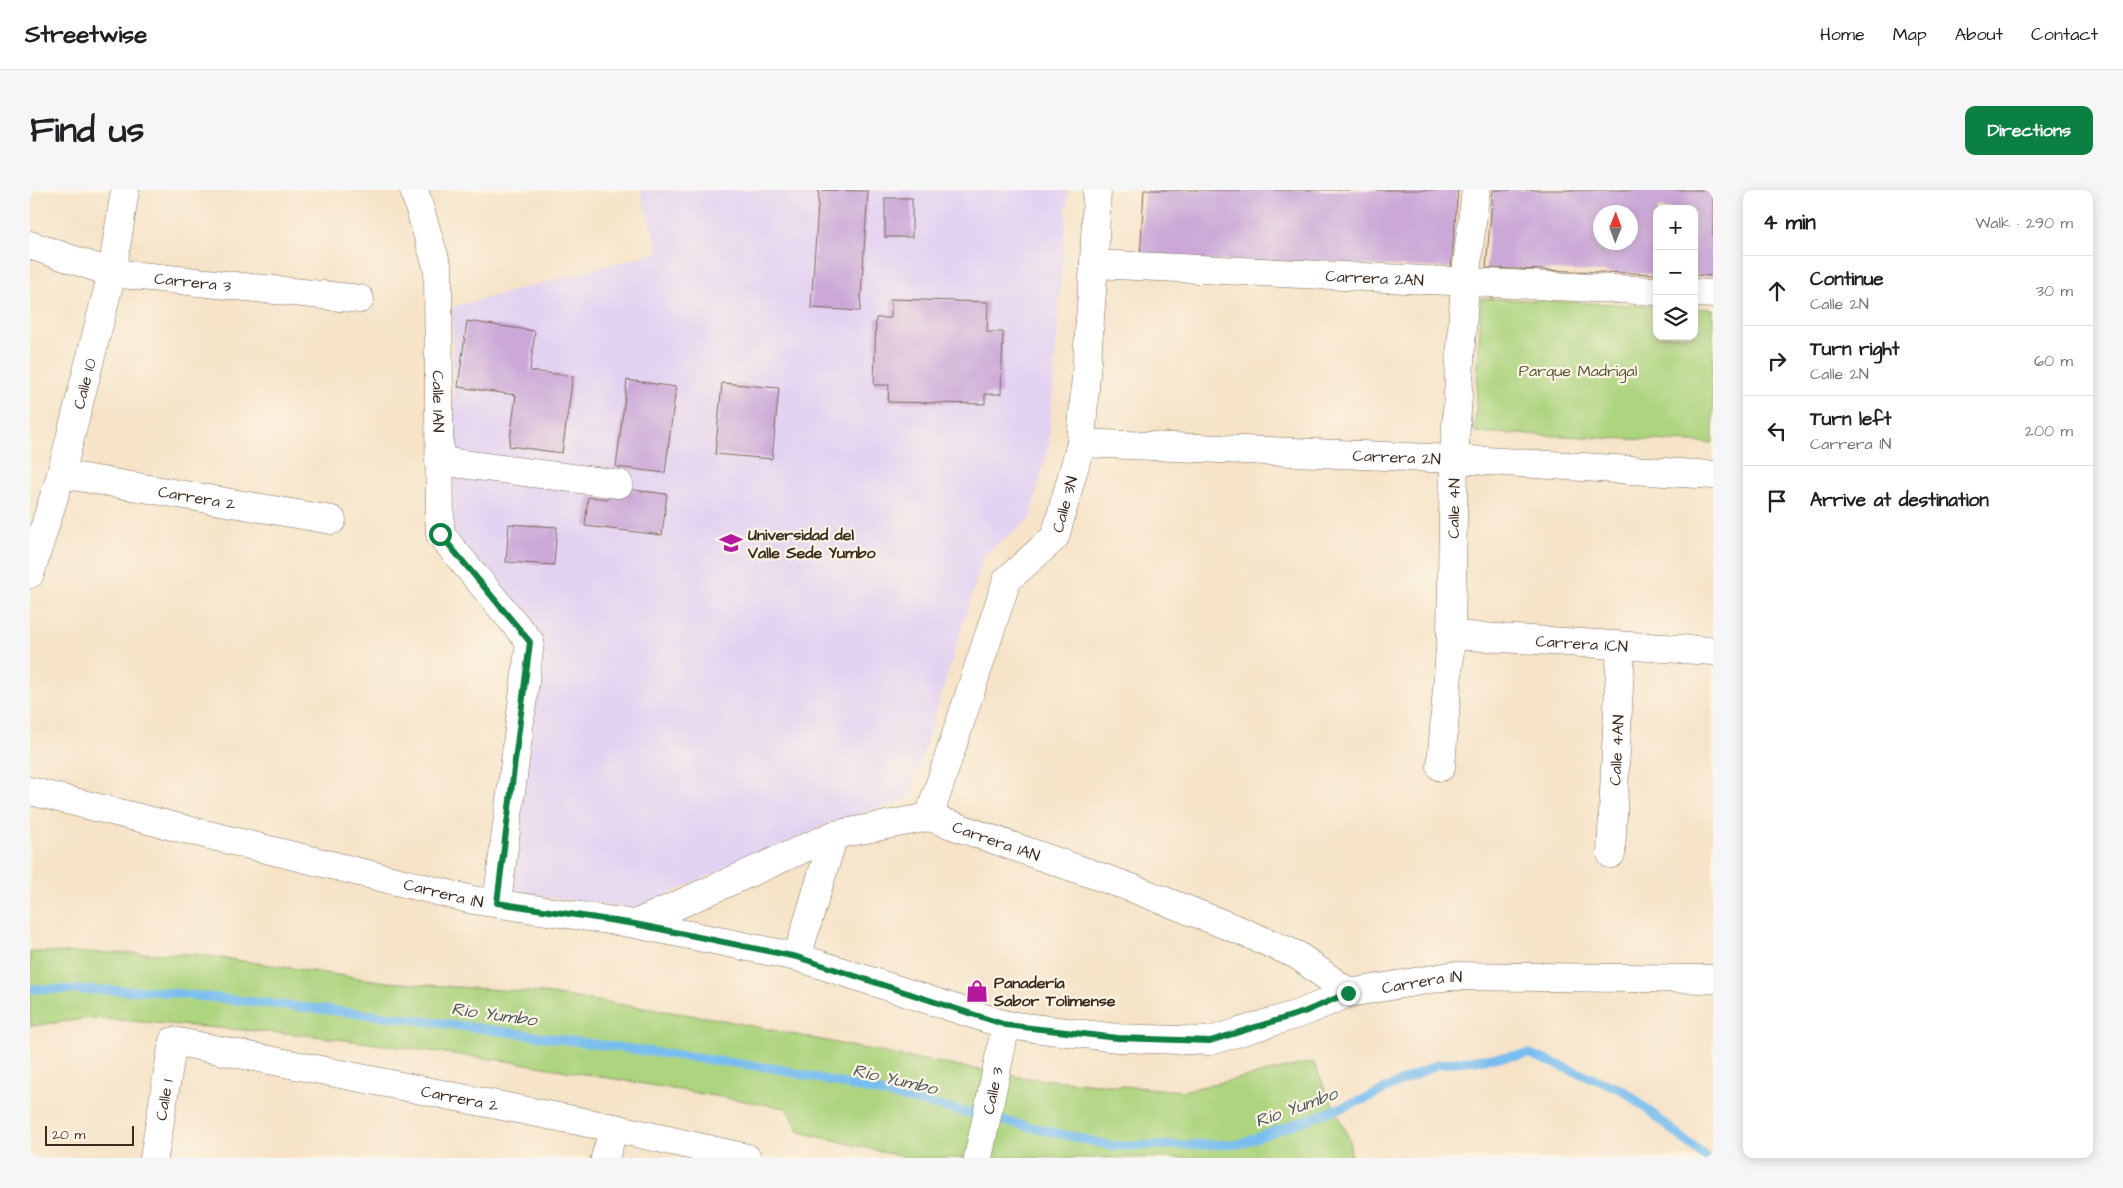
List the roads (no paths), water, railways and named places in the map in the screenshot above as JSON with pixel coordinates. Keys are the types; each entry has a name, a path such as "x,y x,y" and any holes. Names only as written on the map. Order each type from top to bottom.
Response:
{"street":[{"name":"Calle 10","path":"30,574 61,474 112,273 125,190"},
{"name":"Calle 1AN","path":"414,190 438,269 440,534 530,642 497,903"},
{"name":"Calle 3N","path":"929,817 1007,580 1055,537 1081,443 1094,264 1097,190"},
{"name":"Calle 4N","path":"1441,767 1450,635 1454,459 1465,281 1476,190"},
{"name":"Carrera 3","path":"30,244 112,273 360,299"},
{"name":"Carrera 2AN","path":"1094,264 1653,291"},
{"path":"1698,293 1713,294"},
{"name":"Carrera 2N","path":"1081,443 1454,459 1713,475"},
{"path":"439,461 620,484"},
{"name":"Carrera 2","path":"61,474 332,520"},
{"name":"Carrera 1CN","path":"1450,635 1713,651"},
{"name":"Calle 4AN","path":"1612,854 1621,646"},
{"name":"Carrera 1N","path":"30,791 473,900 635,924 797,957 1004,1032 1210,1041 1304,1012 1348,993 1450,976 1713,979"},
{"path":"635,924 834,835 929,817"},
{"name":"Carrera 1AN","path":"929,817 1132,888 1257,938 1297,955 1348,993"},
{"path":"797,957 834,835"},
{"name":"Calle 3","path":"979,1156 1004,1032"},
{"name":"Carrera 2","path":"172,1041 614,1128 747,1158"},
{"name":"Calle 1","path":"154,1158 172,1041"},
{"path":"605,1158 614,1128"}],"waterway":[{"name":"Río Yumbo","path":"30,989 153,991 411,1019 778,1069 1113,1146 1239,1144 1365,1099 1438,1064 1530,1054 1623,1090 1707,1158"}],"place":[{"name":"Universidad del Valle Sede Yumbo","path":"731,543"},
{"name":"Panadería Sabor Tolimense","path":"977,991"}],"park label":[{"name":"Parque Madrigal","path":"1578,370"}]}
